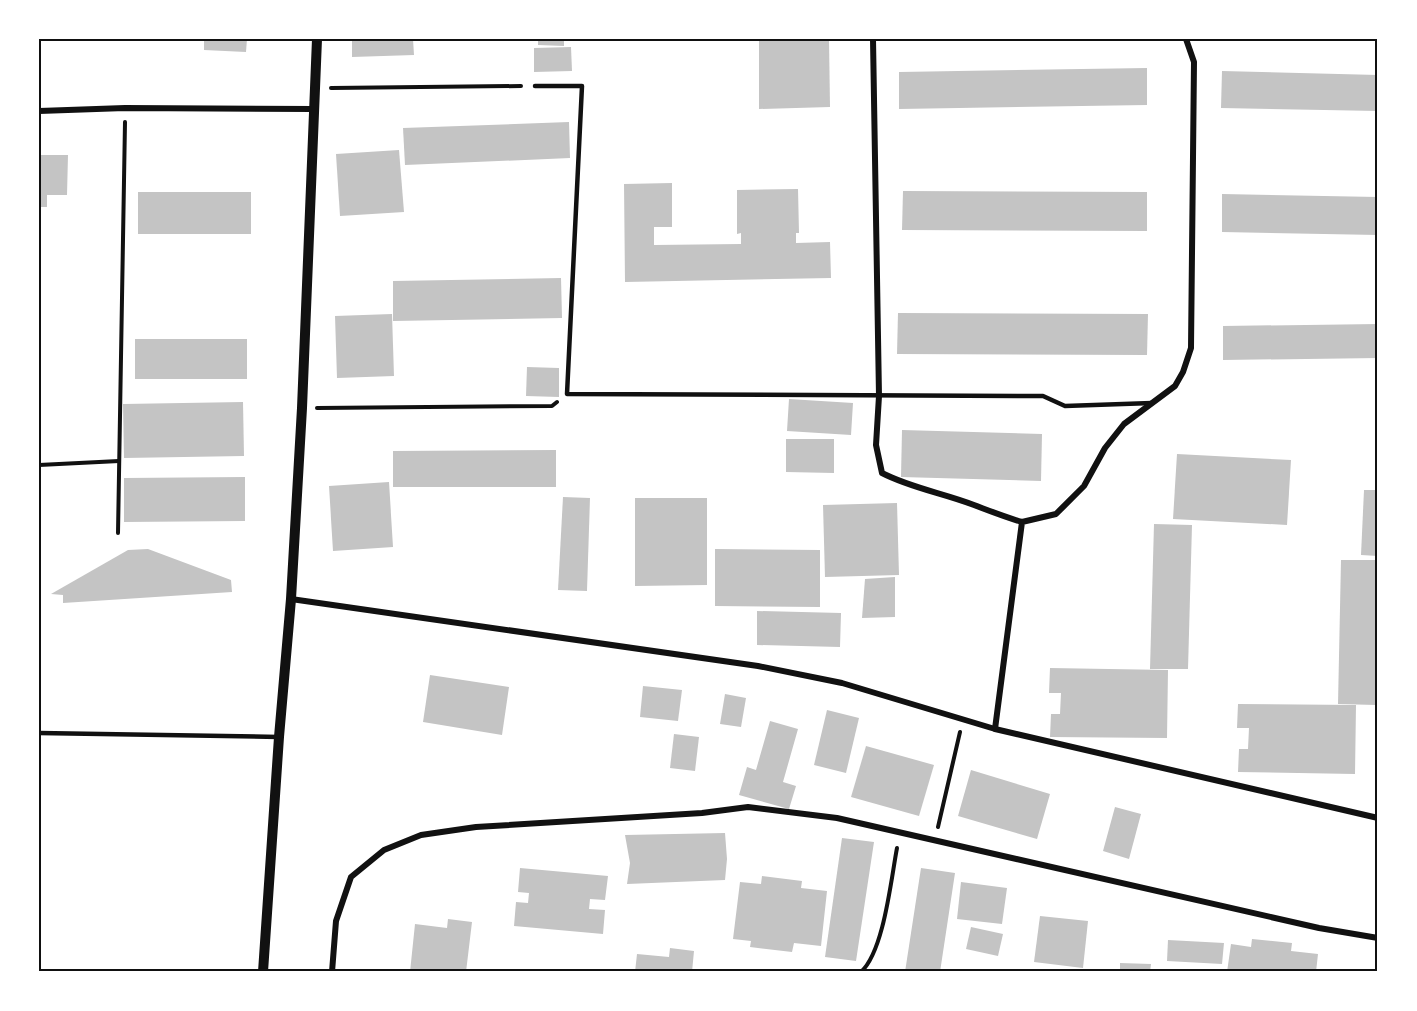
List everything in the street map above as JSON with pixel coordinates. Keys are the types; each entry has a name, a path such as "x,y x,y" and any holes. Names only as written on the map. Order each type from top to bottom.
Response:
{"street":[{"path":"263,972 291,599 302,408 317,39"},
{"path":"873,39 879,396 876,446 882,473 903,484 974,504 996,515 1022,522 1056,514 1084,486 1106,448 1124,424 1174,386 1183,372 1191,348 1194,62 1186,39"},
{"path":"39,111 125,108 313,109"},
{"path":"995,729 1022,522"},
{"path":"291,599 758,666 842,683 995,729 1378,818"},
{"path":"332,972 336,921 351,877 384,850 421,835 476,827 702,813 748,807 837,818 1320,928 1378,938"}],"lane":[{"path":"535,86 582,86 567,394 1043,396 1065,406 1152,404"},
{"path":"39,733 279,737"}],"path":[{"path":"315,88 535,86"},
{"path":"118,533 125,108"},
{"path":"302,408 552,406 567,394"},
{"path":"39,465 119,461"},
{"path":"935,840 962,719"},
{"path":"861,972 867,966 878,940 900,832"}],"building":[{"path":"204,39 247,39 246,52 204,50"},
{"path":"352,39 413,39 414,55 352,57"},
{"path":"538,39 564,39 564,46 538,45"},
{"path":"759,39 829,39 830,107 759,109"},
{"path":"571,47 572,71 534,72 534,48"},
{"path":"1147,68 1147,105 899,109 899,72"},
{"path":"1222,71 1378,75 1378,111 1221,108"},
{"path":"569,122 570,158 405,165 403,128"},
{"path":"399,150 404,212 340,216 336,154"},
{"path":"39,155 68,155 67,195 47,195 47,207 39,207"},
{"path":"672,183 672,227 654,227 654,245 741,244 741,233 737,234 737,190 798,189 799,233 796,233 796,243 830,242 831,278 625,282 624,184"},
{"path":"903,191 1147,192 1147,231 902,230"},
{"path":"138,192 251,192 251,234 138,234"},
{"path":"1222,194 1378,197 1378,235 1222,232"},
{"path":"561,278 562,318 393,321 393,281"},
{"path":"898,313 1148,314 1147,355 897,354"},
{"path":"392,314 394,376 337,378 335,316"},
{"path":"1378,324 1378,358 1223,360 1223,326"},
{"path":"135,339 247,339 247,379 135,379"},
{"path":"527,367 559,368 559,397 526,396"},
{"path":"789,399 853,403 851,435 787,431"},
{"path":"243,402 244,456 124,458 123,404"},
{"path":"902,430 1042,434 1041,481 901,477"},
{"path":"786,439 834,439 834,473 786,472"},
{"path":"556,450 556,487 393,487 393,451"},
{"path":"1177,454 1291,460 1287,525 1173,519"},
{"path":"245,477 245,521 124,522 124,478"},
{"path":"389,482 393,547 333,551 329,486"},
{"path":"1364,490 1378,490 1378,556 1361,555"},
{"path":"563,497 590,498 587,591 558,590"},
{"path":"635,498 707,498 707,585 635,586"},
{"path":"897,503 899,575 825,577 823,505"},
{"path":"1154,524 1192,525 1188,669 1150,669"},
{"path":"148,549 231,580 232,592 63,603 63,595 51,594 128,550"},
{"path":"715,549 820,550 820,607 715,606"},
{"path":"1341,560 1378,560 1376,705 1338,704"},
{"path":"895,577 895,617 862,618 865,579"},
{"path":"757,611 841,613 840,647 757,645"},
{"path":"1050,668 1168,670 1167,738 1050,737 1051,714 1060,714 1061,693 1049,693"},
{"path":"430,675 509,687 502,735 423,722"},
{"path":"643,686 682,690 678,721 640,717"},
{"path":"725,694 746,698 741,727 720,724"},
{"path":"1238,704 1356,705 1355,774 1238,772 1239,749 1248,749 1249,728 1237,728"},
{"path":"827,710 859,718 846,773 814,765"},
{"path":"770,721 798,729 783,782 796,786 789,809 739,795 747,767 756,770"},
{"path":"674,734 699,737 695,771 670,768"},
{"path":"866,746 934,765 919,816 851,797"},
{"path":"971,770 1050,794 1037,839 958,816"},
{"path":"1115,807 1141,814 1129,859 1103,851"},
{"path":"725,833 727,859 725,880 627,884 630,863 625,835"},
{"path":"842,838 874,842 856,961 825,957"},
{"path":"520,868 608,876 605,900 590,899 589,909 605,910 603,934 514,926 516,902 528,903 529,893 518,892"},
{"path":"921,868 955,873 940,972 905,972"},
{"path":"762,876 802,881 801,888 827,891 821,946 794,943 792,952 750,947 751,941 733,939 740,882 761,884"},
{"path":"961,882 1007,888 1002,924 957,919"},
{"path":"1040,916 1088,921 1083,968 1034,962"},
{"path":"448,919 472,922 466,972 410,972 415,924 447,928"},
{"path":"971,927 1003,934 998,956 966,949"},
{"path":"1252,939 1292,943 1291,951 1318,954 1316,972 1227,972 1231,944 1251,947"},
{"path":"1168,940 1224,943 1222,964 1167,961"},
{"path":"670,948 694,951 692,972 635,972 637,954 669,957"},
{"path":"1120,963 1151,964 1150,972 1120,972"}]}
